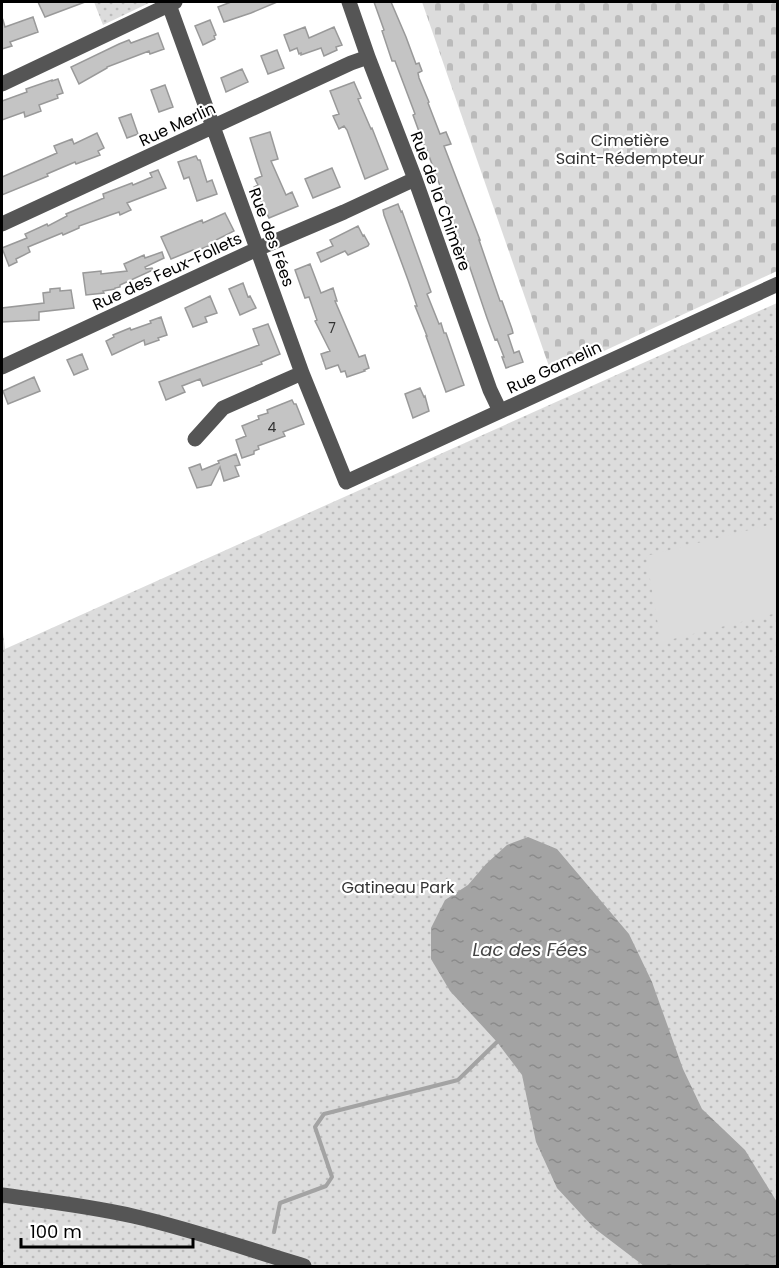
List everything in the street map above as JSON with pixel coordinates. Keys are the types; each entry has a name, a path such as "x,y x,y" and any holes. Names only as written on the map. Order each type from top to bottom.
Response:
{"street":[{"path":"2,84 171,2"},
{"name":"Rue des Fées","path":"171,2 213,127 302,373 346,482"},
{"name":"Rue de la Chimère","path":"349,2 490,390 500,411"},
{"name":"Rue Merlin","path":"2,224 368,57"},
{"name":"Rue des Feux-Follets","path":"2,367 415,179"},
{"name":"Rue Gamelin","path":"346,482 777,284"},
{"path":"195,439 223,408 302,373"},
{"path":"2,1195 78,1205 134,1216 304,1266"}],"green space":[{"path":"94,2 151,2 103,25"},
{"name":"Cimetière Saint-Rédempteur","path":"422,2 777,2 777,271 552,375"},
{"name":"Gatineau Park","path":"777,303 777,1266 2,1266 2,624 5,649"},
{"path":"777,523 777,613 661,642 646,556"}],"water":[{"name":"Lac des Fées","path":"528,837 557,849 629,934 652,982 683,1069 702,1109 745,1150 777,1202 777,1266 644,1266 594,1228 557,1188 536,1142 522,1075 497,1042 450,991 431,959 431,928 445,900 468,885 507,845"}],"building":[{"path":"38,2 85,2 45,17"},
{"path":"231,2 277,2 224,22 218,7"},
{"path":"374,2 391,2 416,64 419,63 422,71 418,73 419,78 440,134 446,132 451,144 444,146 512,329 513,333 508,335 514,353 519,351 523,362 506,368 502,357 504,357 497,339 495,340 467,259 447,211 449,210 413,115 415,114 395,61 392,61"},
{"path":"33,17 38,32 10,42 12,46 2,49 2,21 5,27"},
{"path":"210,20 216,35 215,39 203,45 195,26"},
{"path":"305,27 309,38 334,27 342,45 324,56 321,48 301,55 297,48 290,51 284,35"},
{"path":"158,33 164,49 150,54 149,51 107,67 79,84 71,67 129,40 131,43"},
{"path":"277,50 284,68 268,74 261,56"},
{"path":"242,69 248,82 226,92 221,78"},
{"path":"58,79 63,93 57,95 58,98 39,105 41,111 25,117 24,112 2,120 2,101 27,92 26,89"},
{"path":"354,82 361,98 358,99 388,169 365,179 347,130 344,126 339,129 333,116 339,114 330,91"},
{"path":"165,85 173,107 159,112 151,90"},
{"path":"131,114 138,134 127,138 119,118"},
{"path":"270,132 278,159 271,161 286,195 292,192 298,206 269,218 254,187 258,185 255,179 262,176 250,138"},
{"path":"97,133 104,148 98,151 100,155 76,164 75,162 2,195 2,177 57,153 54,146 72,139 74,144"},
{"path":"196,156 200,160 207,182 212,180 217,194 197,201 189,177 184,179 178,162"},
{"path":"332,168 340,187 313,198 305,179"},
{"path":"158,170 166,188 127,203 131,210 120,215 119,212 28,247 30,252 16,259 17,262 9,266 2,248 27,238 25,234 47,224 48,226 67,216 66,214 104,198 103,194 152,177 150,173"},
{"path":"398,204 431,292 427,294 439,324 441,323 446,333 464,385 446,392 384,215 383,210"},
{"path":"225,213 234,231 212,242 213,244 171,259 161,237"},
{"path":"358,226 368,246 348,255 345,251 321,262 317,253 333,246 330,240"},
{"path":"162,252 164,258 145,267 153,270 115,289 86,295 83,273 101,271 101,274 127,271 124,264 144,255 145,258"},
{"path":"310,264 321,293 333,288 337,301 335,301 359,357 365,355 369,368 365,371 347,377 345,371 341,372 338,365 326,369 321,354 330,351 315,321 317,320 309,297 305,298 295,270"},
{"path":"243,283 248,297 250,296 256,308 240,315 229,289"},
{"path":"60,288 60,291 71,290 74,308 39,312 39,320 2,322 2,308 44,303 43,293 50,292 50,289"},
{"path":"210,296 217,313 205,317 207,322 193,327 185,308"},
{"path":"161,317 167,335 145,345 144,340 112,355 106,341 114,337 113,335 151,323 150,321"},
{"path":"268,324 280,354 261,362 262,364 203,386 200,379 182,386 185,392 166,400 159,382 259,345 253,329"},
{"path":"82,354 88,369 74,375 67,360"},
{"path":"34,377 40,391 8,404 3,391"},
{"path":"420,388 429,411 413,418 405,394"},
{"path":"292,400 304,424 283,432 285,436 258,446 259,449 254,451 254,454 242,458 236,440 246,436 242,426 259,419 258,416 268,413 267,410"},
{"path":"236,454 240,465 235,466 239,476 224,481 220,467 211,485 197,488 189,468 200,464 202,470"}],"waterway":[{"path":"274,1232 280,1203 326,1186 332,1177 315,1127 324,1114 458,1080 497,1042"}]}
